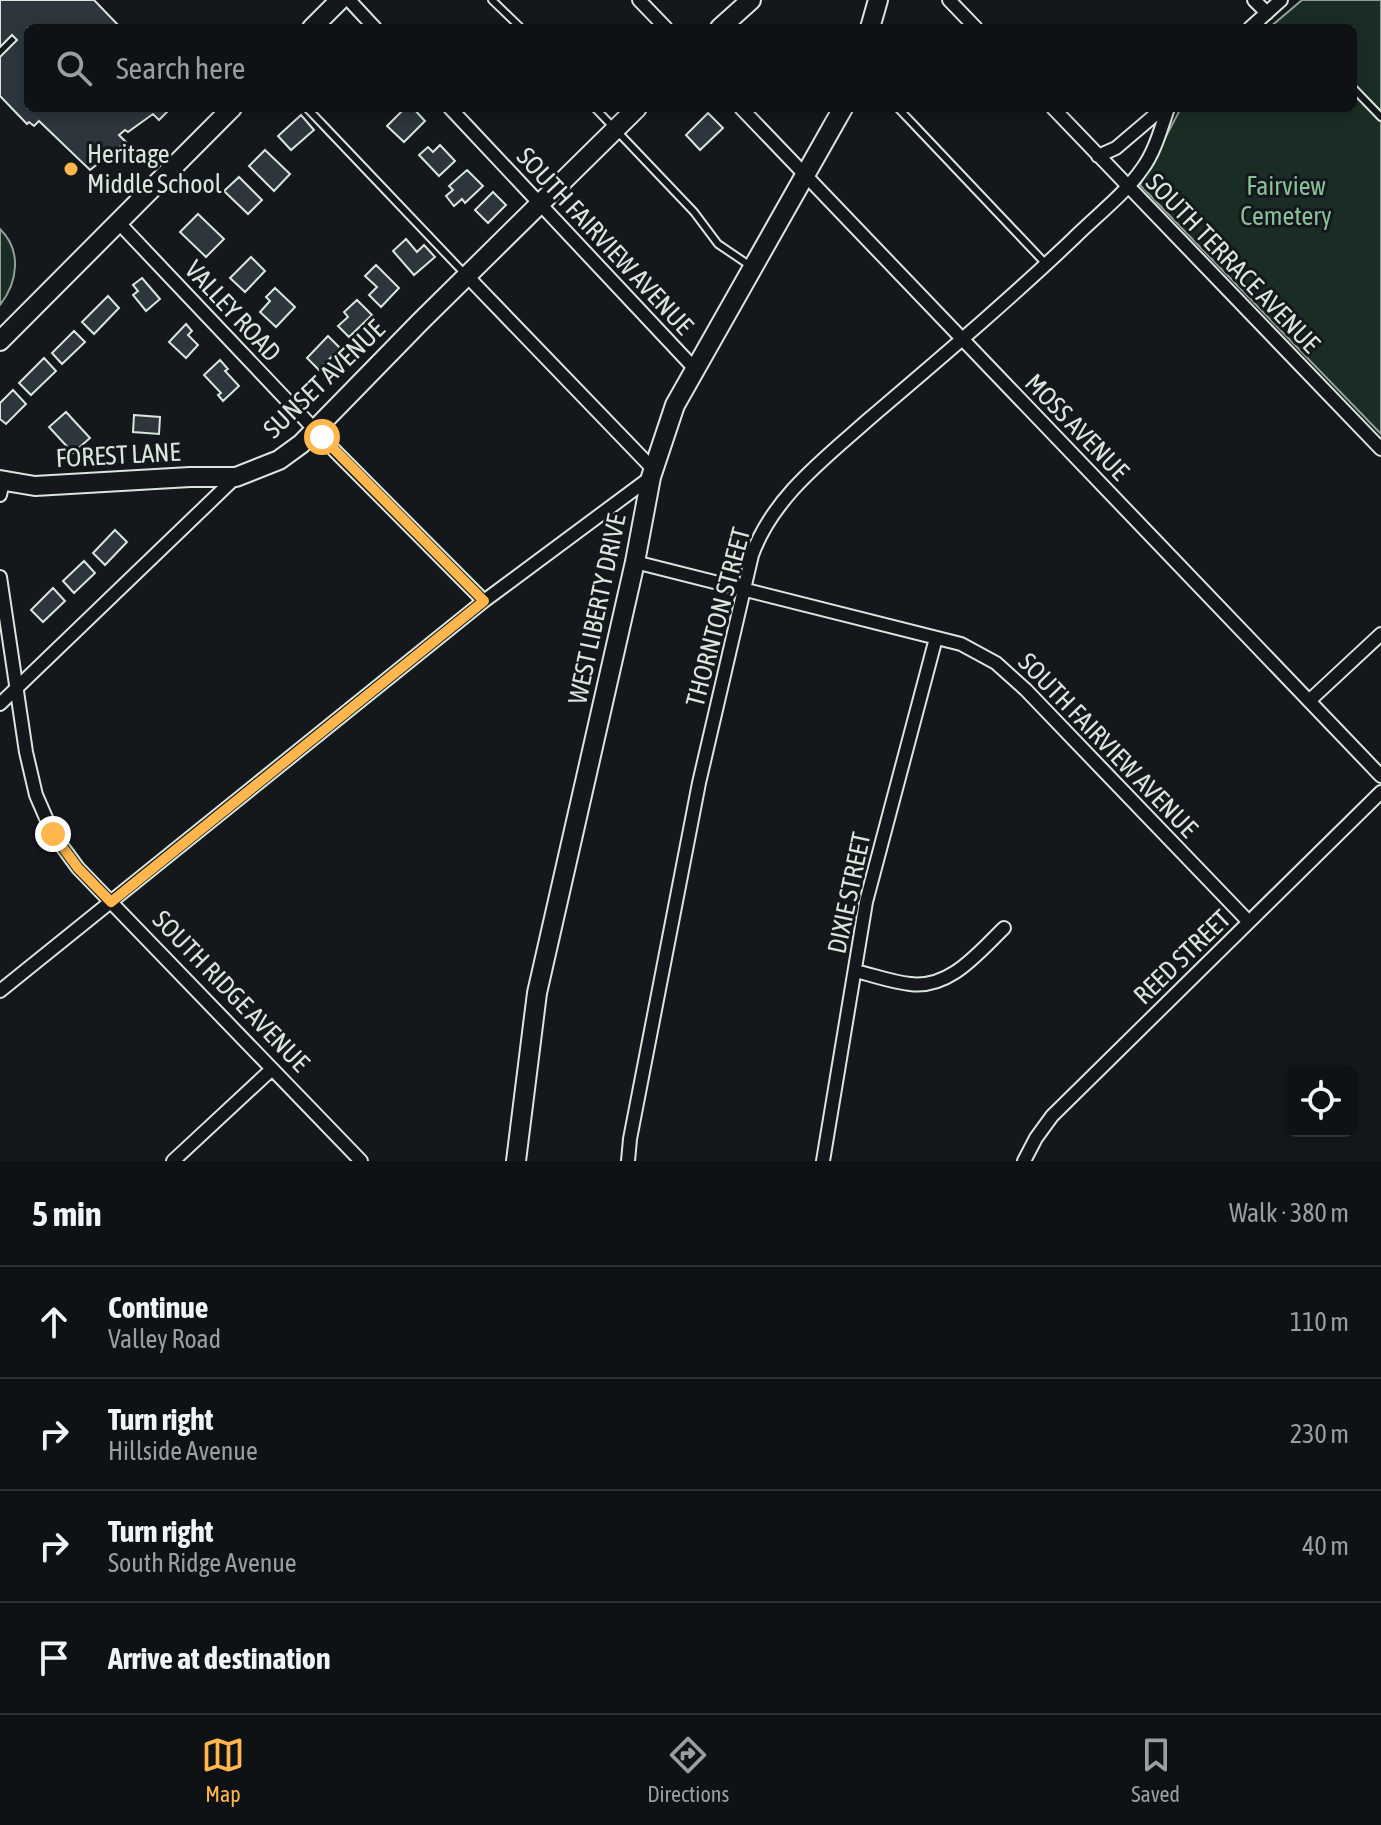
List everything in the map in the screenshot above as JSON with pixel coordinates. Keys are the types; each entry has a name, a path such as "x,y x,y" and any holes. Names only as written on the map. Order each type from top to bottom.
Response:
{"main road":[{"path":"316,24 340,0"},
{"path":"724,24 751,0"},
{"path":"871,24 878,0"},
{"path":"0,341 228,112"},
{"name":"SUNSET AVENUE","path":"236,477 279,460 301,444 633,112"},
{"name":"WEST LIBERTY DRIVE","path":"516,1161 537,993 635,562 652,473 675,405 841,112"},
{"name":"FOREST LANE","path":"1,486 236,477"}],"street":[{"path":"349,0 371,24"},
{"path":"639,0 662,24"},
{"path":"949,0 972,24"},
{"path":"1254,0 1267,13"},
{"path":"1255,24 1281,0"},
{"name":"SOUTH FAIRVIEW AVENUE","path":"454,112 695,369"},
{"name":"MOSS AVENUE","path":"745,112 1381,776"},
{"name":"SOUTH TERRACE AVENUE","path":"1057,112 1381,449"},
{"path":"1098,156 1116,148 1161,112"},
{"name":"THORNTON STREET","path":"628,1161 699,783 744,588 759,536 768,518 787,495 847,438 1046,264 1128,186 1144,168 1165,112"},
{"name":"VALLEY ROAD","path":"118,222 484,601"},
{"path":"0,991 484,601 652,473 467,276"},
{"name":"SUNSET AVENUE","path":"0,704 236,477"},
{"name":"SOUTH FAIRVIEW AVENUE","path":"635,562 936,638 979,652 1026,690 1249,922"},
{"name":"SOUTH RIDGE AVENUE","path":"0,577 26,752 44,815 65,852 361,1161"},
{"path":"1309,701 1381,634"},
{"name":"DIXIE STREET","path":"823,1161 866,902 936,638"},
{"name":"REED STREET","path":"1024,1161 1052,1116 1381,792"},
{"path":"855,971 912,984 940,981 964,967 1004,928"},
{"path":"173,1161 271,1070"}],"lane":[{"path":"492,0 517,24"},
{"path":"1357,92 1381,117"},
{"path":"311,112 467,276"},
{"path":"599,112 694,212 718,244 753,267"},
{"path":"902,112 1046,264"}],"green space":[{"name":"Fairview Cemetery","path":"1302,0 1381,0 1381,434 1140,185 1179,112 1357,112 1357,24 1274,24"},
{"path":"0,229 12,246 15,266 11,286 0,305"}],"building":[{"name":"Heritage Middle School","path":"0,0 94,0 117,24 24,24 24,112 167,112 159,120 153,114 128,132 125,130 119,135 126,142 90,170 39,121 34,126 29,122 27,124 0,96 0,57 17,40 12,35 0,47"},
{"path":"401,112 417,112 425,121 404,142 387,126"},
{"path":"708,113 723,128 700,150 686,135"},
{"path":"301,115 314,130 291,150 278,136"},
{"path":"440,145 455,161 439,176 419,155 428,147 433,152"},
{"path":"265,150 290,174 274,191 249,166"},
{"path":"467,170 483,186 465,203 462,199 454,206 446,196 453,190 449,186"},
{"path":"239,177 262,200 248,214 224,191"},
{"path":"493,192 506,205 488,223 475,210"},
{"path":"198,214 224,239 206,257 180,232"},
{"path":"406,239 417,252 424,245 435,257 414,275 393,251"},
{"path":"251,257 265,271 245,292 230,278"},
{"path":"376,265 399,288 381,307 369,295 377,287 365,276"},
{"path":"142,278 160,299 146,311 133,295 138,291 133,285"},
{"path":"275,288 295,307 276,327 260,312 270,301 266,297"},
{"path":"108,296 119,308 94,334 82,322"},
{"path":"357,300 372,315 349,337 338,326 348,317 344,312"},
{"path":"186,324 192,331 188,335 198,345 186,358 169,342"},
{"path":"74,331 85,342 62,364 52,353"},
{"path":"328,336 340,348 319,370 307,358"},
{"path":"44,358 56,371 31,395 19,383"},
{"path":"220,360 228,369 225,371 239,386 223,401 218,395 221,393 204,375"},
{"path":"13,390 26,404 6,424 0,419 0,403"},
{"path":"66,412 90,438 73,453 49,427"},
{"path":"134,415 160,417 159,434 133,432"},
{"path":"115,530 127,542 105,565 93,553"},
{"path":"84,561 95,573 74,593 63,581"},
{"path":"53,588 65,601 43,622 31,610"}],"place":[{"name":"Heritage Middle School","path":"71,169"}],"route":[{"path":"53,834 78,868 111,902 484,601 322,437"}]}
